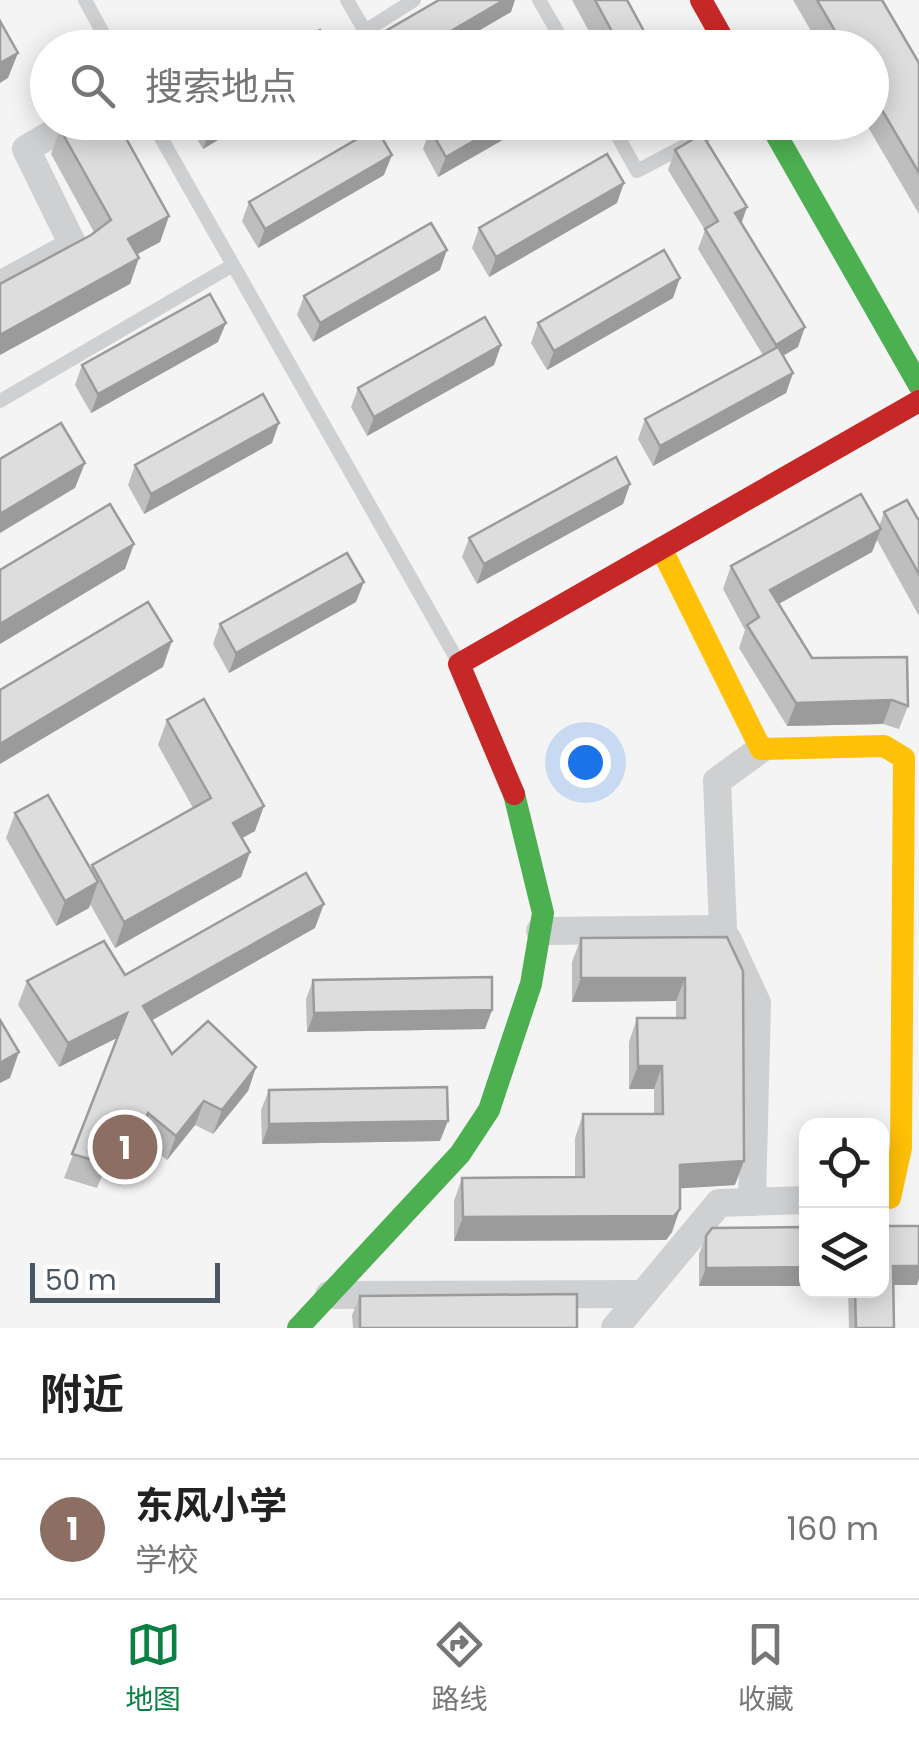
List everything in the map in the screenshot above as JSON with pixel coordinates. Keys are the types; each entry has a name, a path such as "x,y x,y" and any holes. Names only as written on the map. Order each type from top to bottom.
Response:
{"street":[{"path":"701,0 718,30"},
{"path":"0,285 73,244 26,149 41,140"},
{"path":"779,140 919,385"},
{"path":"298,1328 460,1154 489,1110 520,1022 543,912 520,809 459,664 919,402"},
{"path":"661,548 760,749"},
{"path":"752,1202 757,1003 723,930 717,782 760,749 884,746 904,758 901,1148 889,1198"},
{"path":"540,931 723,930"},
{"path":"615,1328 719,1203 799,1200"},
{"path":"329,1295 643,1294"}],"lane":[{"path":"85,0 101,30"},
{"path":"348,0 363,30"},
{"path":"366,30 414,0"},
{"path":"539,0 556,30"},
{"path":"162,140 459,664"},
{"path":"620,140 637,170 695,140"},
{"path":"0,401 233,265"}],"building":[{"path":"439,0 504,0 453,30 387,30"},
{"path":"595,0 627,0 643,30 611,30"},
{"path":"817,0 882,0 919,63 919,173 889,122 889,30 834,30"},
{"path":"0,21 18,53 0,63"},
{"path":"66,140 127,140 169,216 128,239 139,258 0,335 0,284 91,235 111,220"},
{"path":"355,140 383,140 392,155 265,229 249,202"},
{"path":"436,140 475,140 446,157"},
{"path":"692,140 706,140 747,207 735,213 805,327 776,345 705,229 718,221 675,150"},
{"path":"607,154 624,183 496,257 479,228"},
{"path":"431,223 447,250 320,323 304,296"},
{"path":"664,250 680,278 554,351 538,323"},
{"path":"210,294 226,323 98,394 82,365"},
{"path":"485,317 501,345 374,417 358,388"},
{"path":"778,347 793,373 660,446 645,419"},
{"path":"263,394 279,423 151,494 135,465"},
{"path":"61,423 85,463 0,514 0,459"},
{"path":"616,457 630,484 484,564 469,538"},
{"path":"861,494 881,529 770,590 812,658 907,657 908,706 892,700 796,703 747,625 759,617 731,566"},
{"path":"907,500 919,521 919,574 884,512"},
{"path":"110,504 134,544 0,624 0,570"},
{"path":"347,553 364,582 236,653 220,624"},
{"path":"148,602 172,641 0,744 0,690"},
{"path":"204,699 264,806 233,823 250,852 124,922 92,865 211,798 167,720"},
{"path":"48,795 98,882 65,901 15,813"},
{"path":"306,873 324,904 143,1006 172,1054 208,1021 256,1067 222,1110 204,1101 176,1136 148,1113 139,1136 120,1130 106,1164 72,1154 127,1013 68,1043 27,981 104,941 125,975"},
{"path":"727,937 743,971 744,1161 680,1165 680,1209 674,1216 463,1217 462,1178 584,1177 583,1114 663,1114 662,1066 638,1066 637,1018 685,1018 685,978 581,978 581,938"},
{"path":"492,977 492,1010 314,1013 313,980"},
{"path":"0,1020 19,1052 0,1063"},
{"path":"447,1087 448,1121 269,1124 269,1090"},
{"path":"889,1226 919,1226 919,1266 893,1266 894,1328 856,1328 855,1298 889,1298"},
{"path":"799,1227 799,1267 706,1268 706,1236 712,1228"},
{"path":"577,1294 577,1328 360,1328 360,1296"}],"traffic: fast":[{"path":"779,140 919,385"},
{"path":"298,1328 460,1154 489,1110 531,984 543,913 514,794"}],"traffic: slow":[{"path":"661,548 761,749 884,746 904,758 901,1148 889,1198"}],"traffic: jam":[{"path":"701,0 718,30"},
{"path":"514,794 459,664 919,401"}],"place":[{"name":"东风小学","path":"125,1147"}]}
